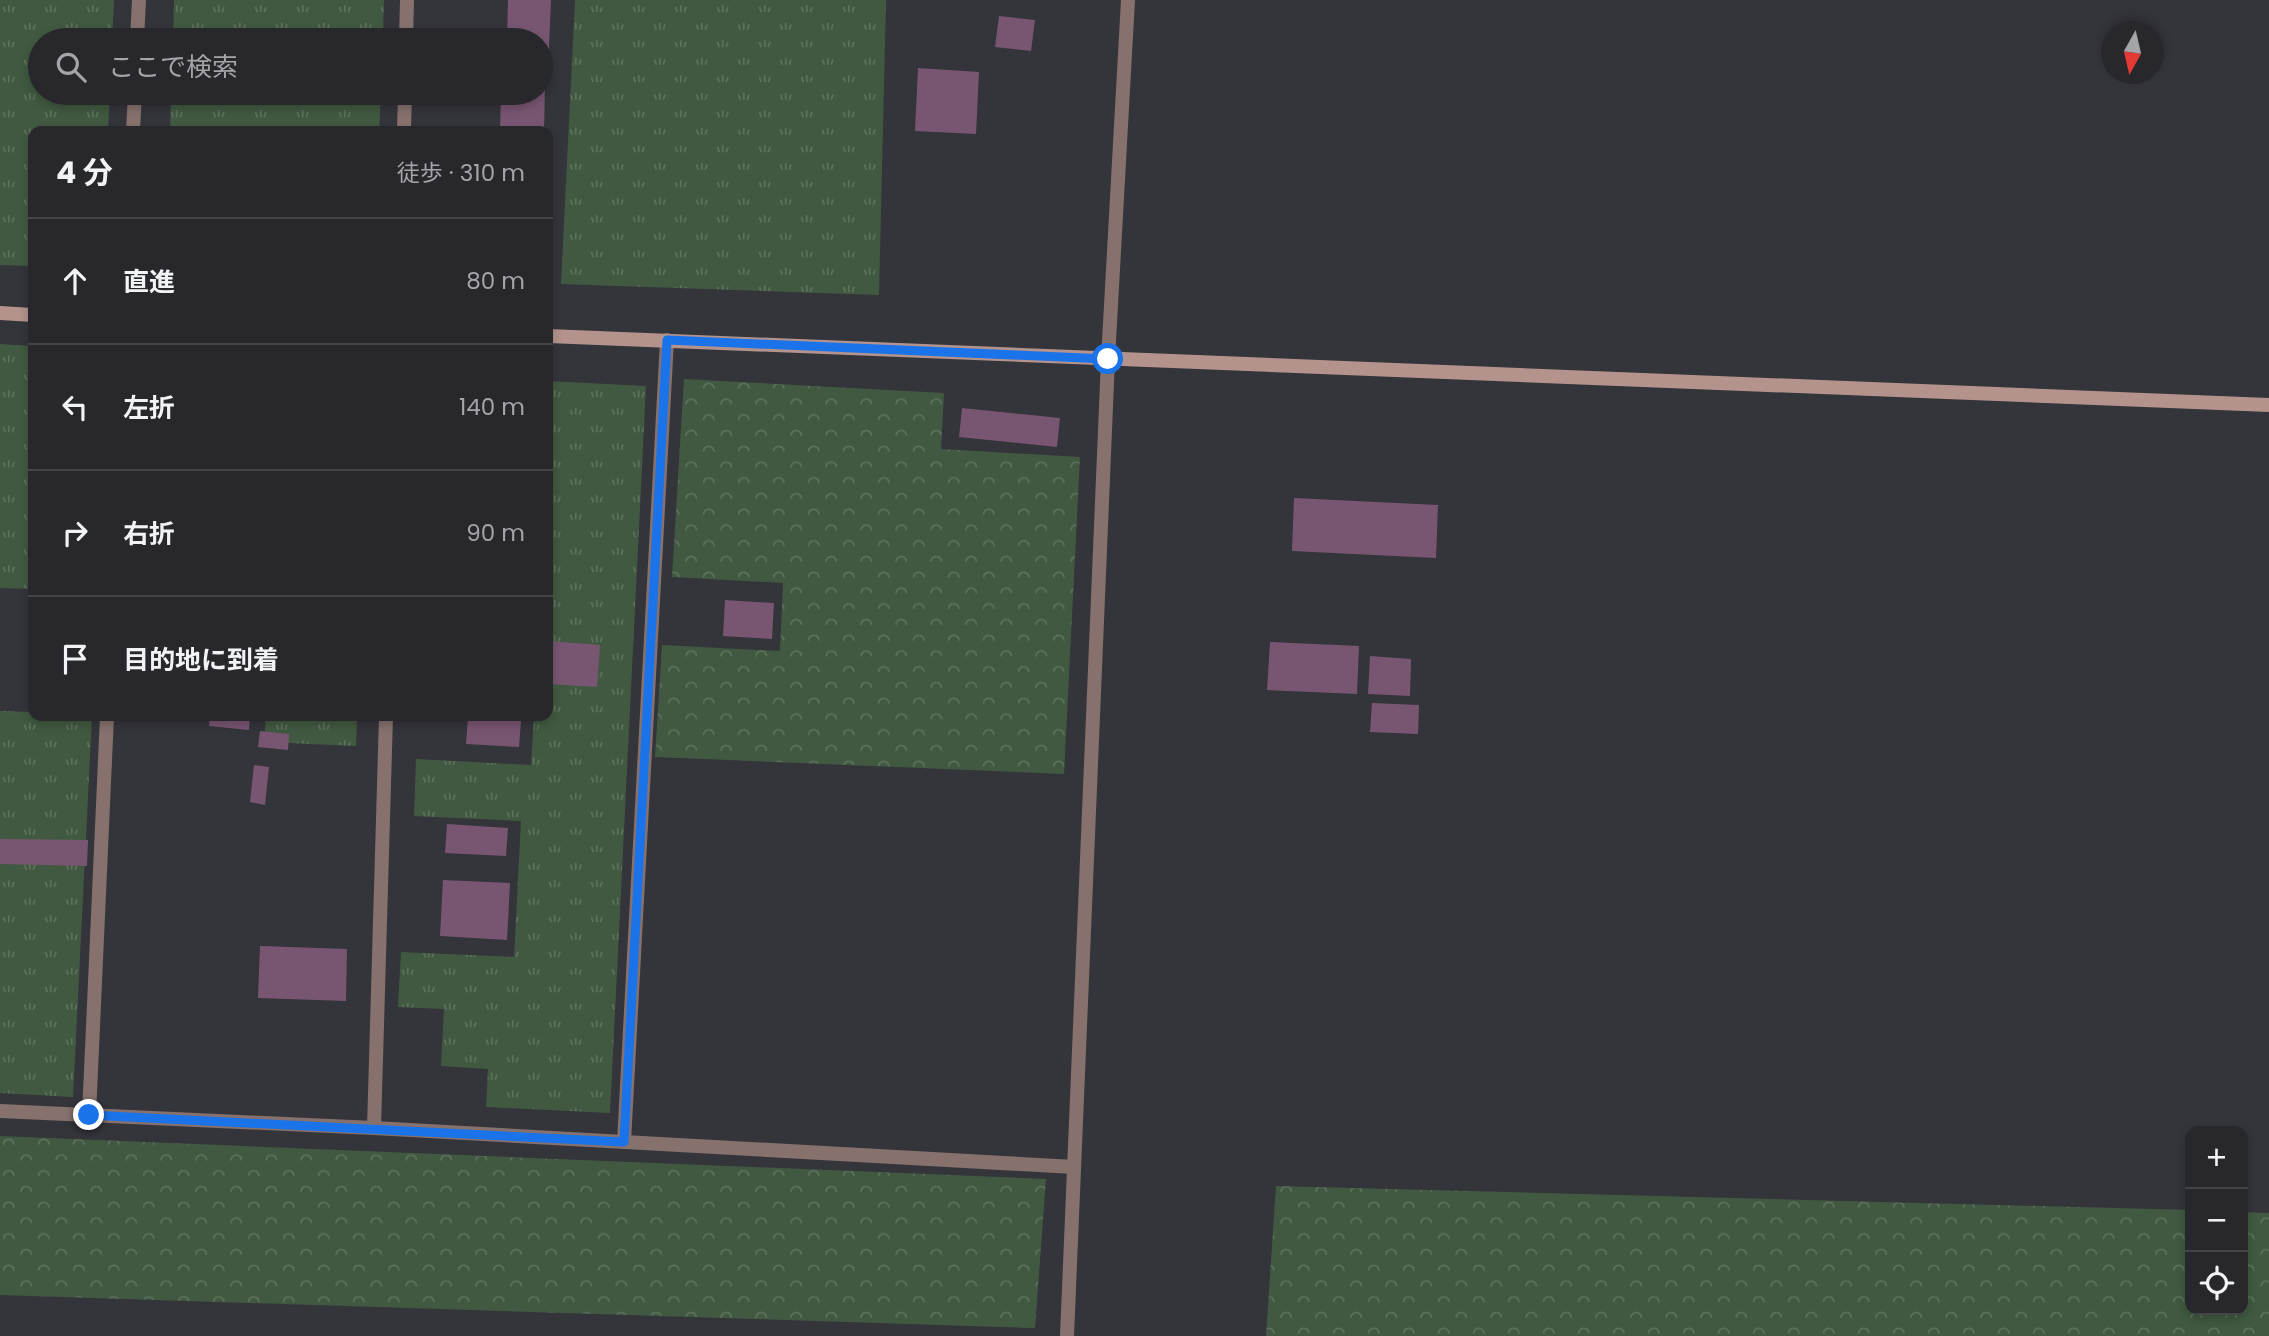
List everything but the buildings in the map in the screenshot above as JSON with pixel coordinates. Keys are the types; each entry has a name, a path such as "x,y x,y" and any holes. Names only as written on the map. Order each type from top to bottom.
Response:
{"street":[{"path":"138,28 139,0"},
{"path":"406,28 407,0"},
{"path":"1068,1336 1108,359 1128,0"},
{"path":"133,126 134,105"},
{"path":"404,126 405,105"},
{"path":"0,313 28,314"},
{"path":"553,336 2269,405"},
{"path":"624,1142 667,340"},
{"path":"89,1115 107,721"},
{"path":"374,1128 386,721"},
{"path":"0,1111 374,1128 1074,1167"}],"green space":[{"path":"0,0 114,0 113,28 28,28 28,105 109,105 108,126 28,126 28,266 0,265"},
{"path":"174,0 384,0 383,28 173,28"},
{"path":"575,0 886,0 879,295 561,284"},
{"path":"171,105 380,105 379,126 170,126"},
{"path":"0,344 28,346 28,589 0,588"},
{"path":"684,379 944,393 941,449 1080,457 1064,774 655,757 662,645 780,651 783,583 672,577"},
{"path":"553,381 646,386 610,1113 486,1107 488,1069 441,1066 444,1009 398,1007 401,952 514,957 521,821 414,816 416,759 531,765 534,721 553,721"},
{"path":"0,711 28,712 28,721 92,721 73,1097 0,1093"},
{"path":"266,721 357,721 356,746 264,742"},
{"path":"0,1136 1046,1179 1035,1328 0,1295"},
{"path":"1276,1186 2185,1210 2185,1315 2248,1315 2248,1212 2269,1213 2269,1336 1266,1336"}],"route":[{"path":"89,1115 624,1142 667,340 1108,359"}]}
